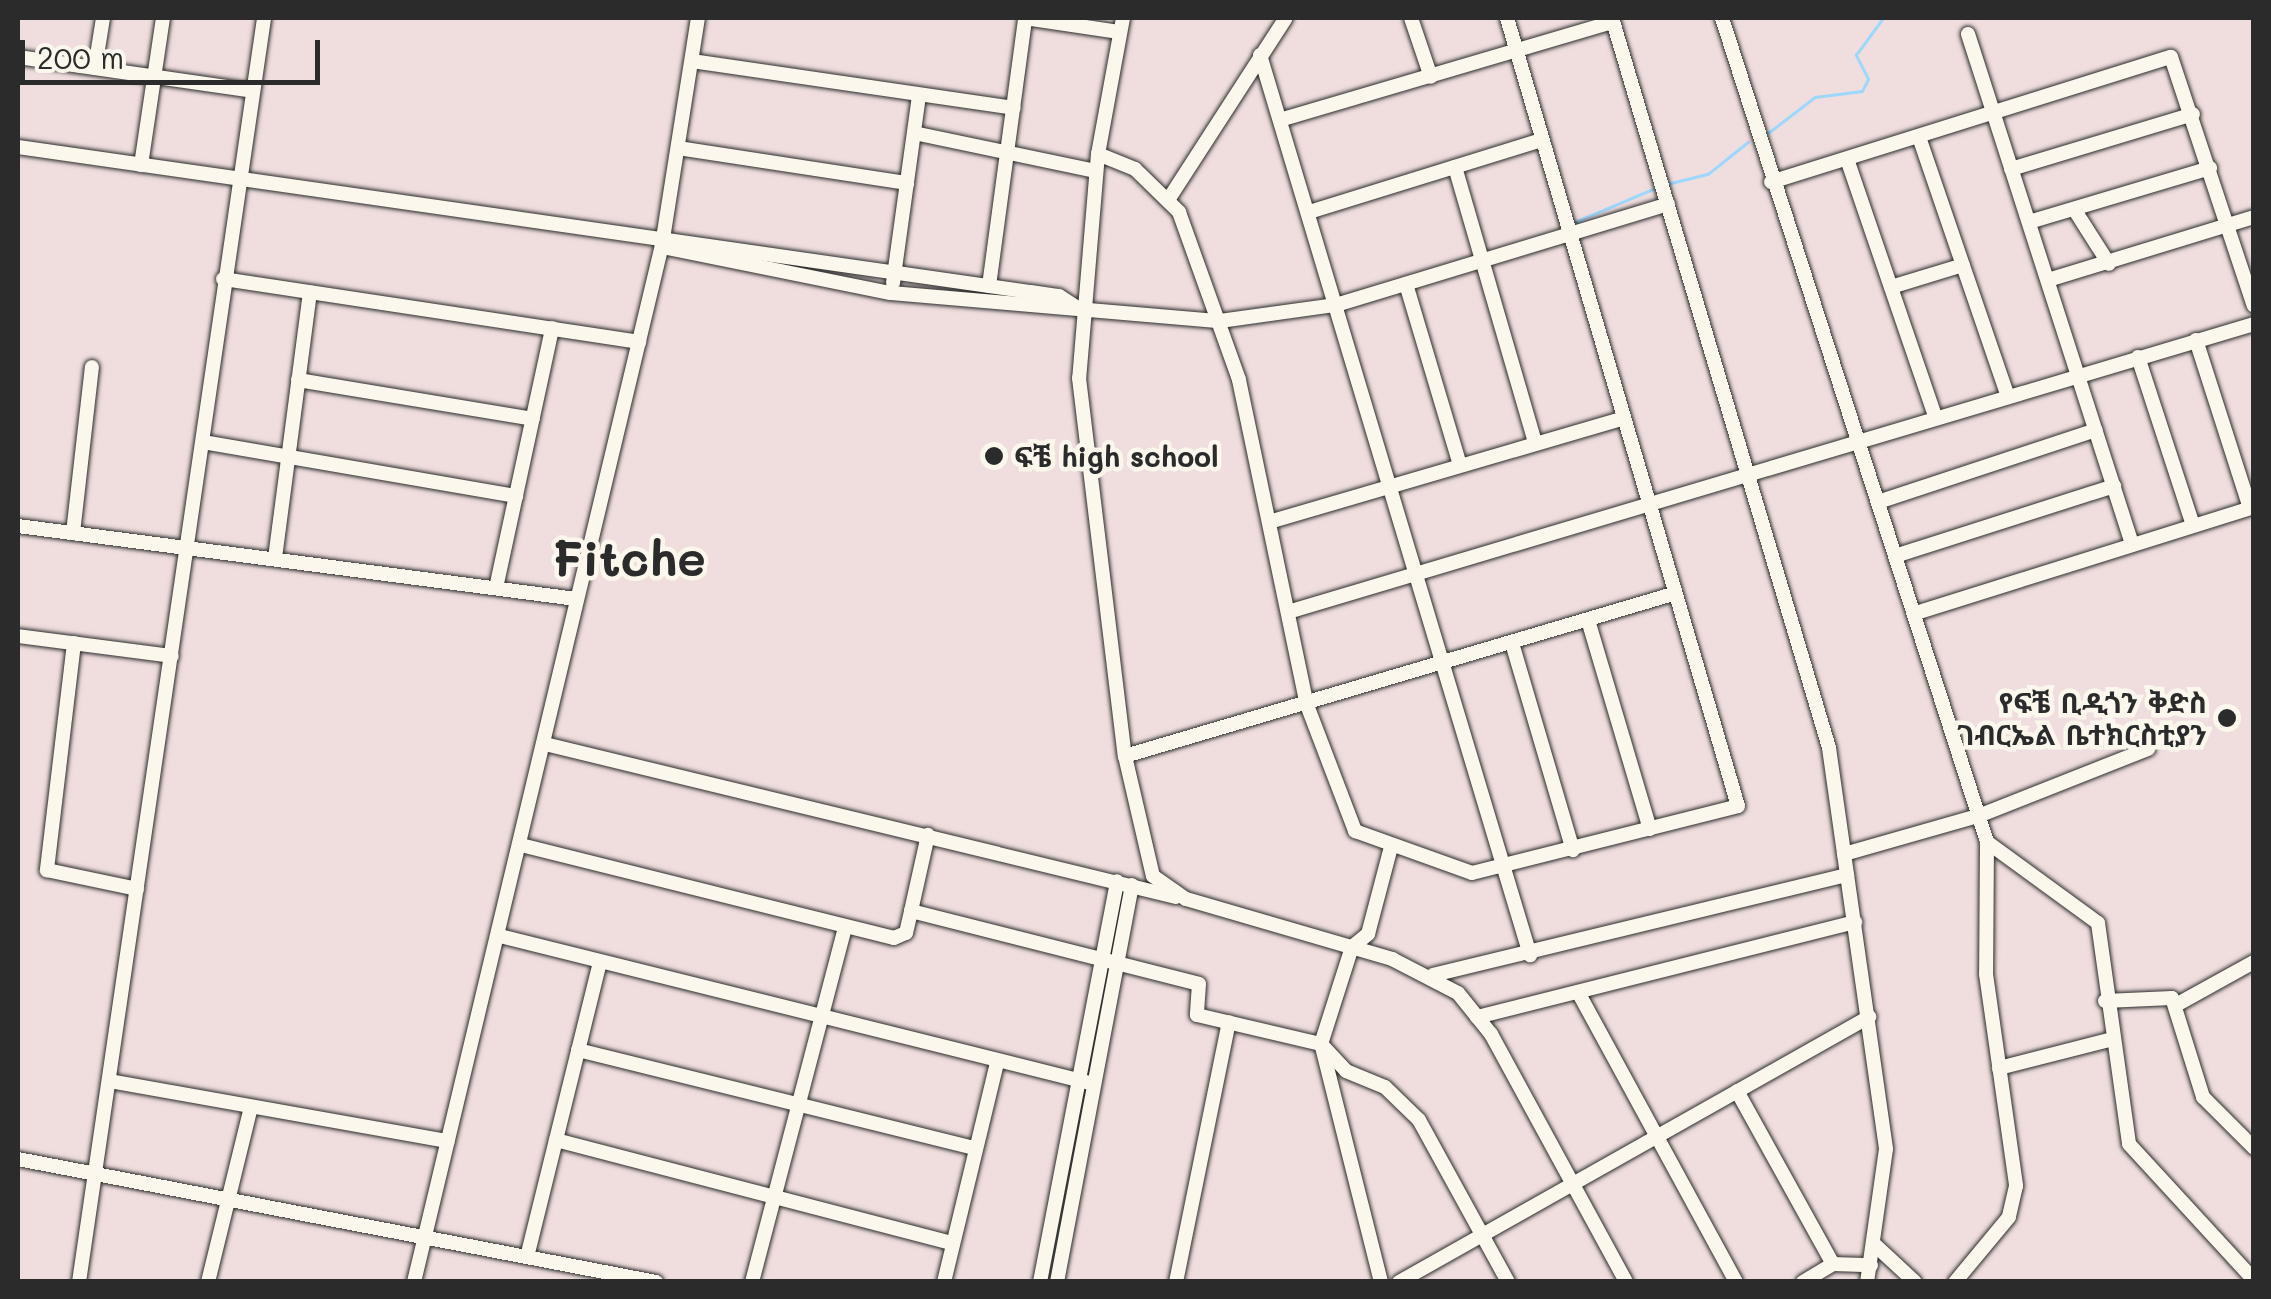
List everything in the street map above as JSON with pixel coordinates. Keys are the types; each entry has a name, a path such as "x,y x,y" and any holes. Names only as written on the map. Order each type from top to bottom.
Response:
{"street":[{"path":"96,68 102,18"},
{"path":"141,165 162,18"},
{"path":"79,1282 190,546 223,279 264,18"},
{"path":"414,1282 500,936 662,245 698,18"},
{"path":"989,286 1011,148 1025,18 1121,25 1096,171 1085,313 1085,450 1126,756 1153,876 1186,900"},
{"path":"1170,197 1286,18"},
{"path":"1411,18 1431,77"},
{"path":"1098,154 1170,197 1220,321 1269,522 1307,705 1354,831 1390,851 1472,874 1500,870 1738,806 1646,506 1507,18"},
{"path":"1722,18 1771,182 1881,501 1987,842 1986,974 2014,1201 1955,1282"},
{"path":"1283,119 1518,52 1613,20 1828,748 1886,1149 1867,1282"},
{"path":"1968,34 1990,115 2012,169 2132,544"},
{"path":"1260,55 1283,119 1500,870 1530,955"},
{"path":"18,57 253,90"},
{"path":"1771,182 2164,57 2176,61 2254,306"},
{"path":"692,61 1014,108"},
{"path":"891,293 919,95"},
{"path":"2012,169 2193,114"},
{"path":"914,133 1011,148 1096,171"},
{"path":"1919,137 2007,394"},
{"path":"1309,212 1542,140"},
{"path":"18,148 662,245 1060,296 1085,313"},
{"path":"678,148 907,183"},
{"path":"1847,159 1935,416"},
{"path":"1455,167 1535,444"},
{"path":"2029,222 2210,168"},
{"path":"662,245 690,259 891,293 1085,313 1220,321 1336,305 1668,204"},
{"path":"2074,208 2109,264"},
{"path":"2048,280 2254,216"},
{"path":"1891,287 1963,266"},
{"path":"223,279 638,342"},
{"path":"1406,284 1460,465"},
{"path":"275,558 310,292"},
{"path":"1288,612 2007,394 2254,324"},
{"path":"496,588 552,328"},
{"path":"1916,614 2252,508 2196,340"},
{"path":"2138,357 2193,526"},
{"path":"73,533 92,367"},
{"path":"298,380 532,420"},
{"path":"1269,522 1621,419"},
{"path":"1881,501 2096,430"},
{"path":"203,442 516,496"},
{"path":"1898,555 2114,486"},
{"path":"18,526 576,599"},
{"path":"1126,756 1673,594"},
{"path":"1588,620 1650,829"},
{"path":"18,636 172,656"},
{"path":"74,643 46,870 137,889"},
{"path":"1512,644 1573,850"},
{"path":"545,744 1125,883 1352,947 1433,975 1477,1017 1626,1282"},
{"path":"1844,854 1981,815 2148,749"},
{"path":"521,845 894,938 906,933 928,835"},
{"path":"1987,842 2098,924 2109,1040 2130,1144 2254,1280"},
{"path":"1381,1282 1321,1044 1352,947 1368,934 1390,851"},
{"path":"1433,975 1530,955 1848,875"},
{"path":"1040,1282 1078,1081 1125,883"},
{"path":"911,911 1199,984 1197,1015 1321,1044 1419,1120 1508,1282"},
{"path":"1477,1017 1854,922"},
{"path":"752,1282 844,928"},
{"path":"500,936 997,1063 1094,1084"},
{"path":"527,1257 600,962"},
{"path":"2176,1005 2254,962"},
{"path":"1058,1282 1094,1084 1109,963"},
{"path":"1578,992 1736,1282"},
{"path":"2105,1000 2162,996 2176,1005 2203,1097 2254,1148"},
{"path":"1400,1282 1869,1016"},
{"path":"1176,1282 1228,1022"},
{"path":"1999,1068 2109,1040"},
{"path":"578,1050 798,1109 975,1148"},
{"path":"944,1282 997,1063"},
{"path":"110,1081 448,1141"},
{"path":"1737,1091 1833,1264"},
{"path":"208,1282 251,1107"},
{"path":"556,1140 951,1244"},
{"path":"18,1160 94,1181 656,1282"},
{"path":"1875,1246 1915,1282"},
{"path":"1803,1282 1833,1264 1871,1265"}],"waterway":[{"path":"1764,136 1815,97 1862,91 1868,79 1856,55 1883,18"},
{"path":"1671,183 1708,174 1748,142"},
{"path":"1575,222 1653,189"}],"place":[{"name":"ፍቼ high school","path":"994,456"},
{"name":"የፍቼ ቢዲጎን ቅድስ ገብርኤል ቤተክርስቲያን","path":"2227,718"}],"district":[{"name":"Fitche","path":"629,558"}]}
